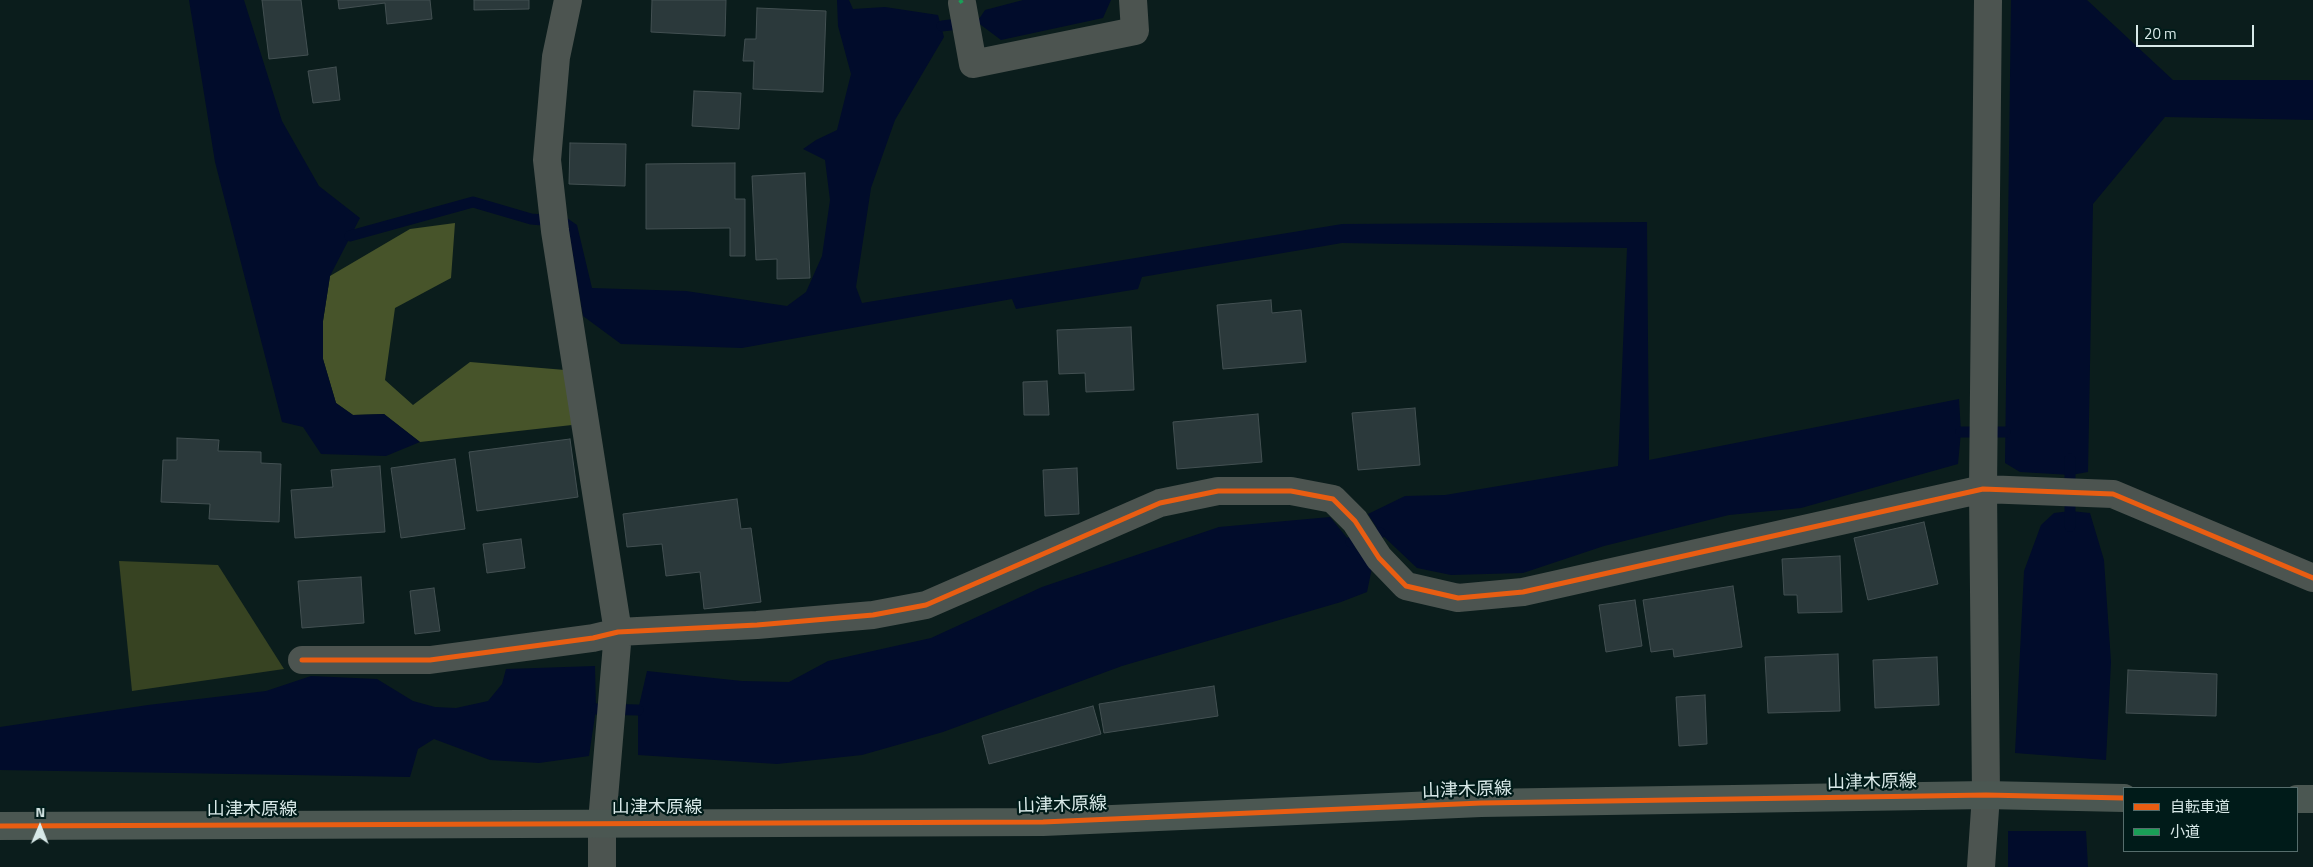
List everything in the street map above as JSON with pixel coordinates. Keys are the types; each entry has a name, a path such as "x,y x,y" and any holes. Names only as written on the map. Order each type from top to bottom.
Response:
{"street":[{"path":"568,0 556,57 548,160 554,221 618,632 602,822 602,867"},
{"path":"962,3 972,64 1135,31 1133,0"},
{"path":"1981,867 1986,795 1983,418 1988,0"},
{"path":"302,660 430,660 593,638 618,632 757,625 864,616 926,605 1160,503 1218,491 1291,491 1333,499 1355,521 1379,558 1406,586 1458,598 1522,592 1983,489 2113,494 2313,578"},
{"name":"山津木原線","path":"0,826 602,822 1043,822 1481,803 1986,795 2123,798"},
{"path":"2298,799 2313,799"}],"green space":[{"path":"455,223 451,278 395,308 385,380 413,405 470,362 565,370 572,425 420,442 384,414 353,415 336,403 323,359 323,321 330,276 410,229"},
{"path":"119,561 218,565 284,669 132,691"}],"water":[{"path":"189,0 244,0 282,121 319,186 360,218 330,276 323,321 323,359 336,403 353,415 384,414 420,442 386,456 321,454 303,427 282,422 215,162"},
{"path":"837,0 849,0 853,9 885,7 938,15 944,37 895,120 871,188 856,287 862,303 1342,224 1647,222 1649,460 1959,399 1961,432 1958,464 1801,508 1729,515 1604,546 1523,573 1451,575 1417,568 1380,533 1368,514 1405,496 1445,495 1618,466 1627,248 1342,243 1142,277 1138,289 1016,309 1012,299 742,348 621,344 583,316 567,218 577,225 592,288 686,291 787,306 806,292 822,256 830,200 825,160 803,149 816,140 837,130 851,74 838,26"},
{"path":"1023,0 1111,0 1103,18 1001,40 977,22 985,10"},
{"path":"2011,0 2087,0 2173,80 2313,80 2313,120 2165,117 2093,204 2088,472 2071,475 2020,472 2005,463"},
{"path":"2071,511 2090,513 2104,560 2111,662 2106,760 2015,753 2024,571 2041,525 2054,513"},
{"path":"1330,517 1372,568 1367,592 1341,602 1122,666 943,732 862,755 777,764 638,755 638,710 647,671 742,681 789,682 828,661 931,638 1042,587 1219,527"},
{"path":"595,666 596,709 589,756 539,763 490,760 434,739 418,749 410,777 0,770 0,727 148,705 266,691 311,676 377,679 413,701 435,707 456,708 488,701 502,684 506,669"},
{"path":"2008,831 2086,831 2088,867 2008,867"}],"building":[{"path":"262,0 301,0 308,55 269,59"},
{"path":"338,0 430,0 432,19 387,24 385,3 339,9"},
{"path":"474,0 529,0 529,9 474,10"},
{"path":"652,0 726,0 725,36 651,32"},
{"path":"757,8 826,11 823,92 753,89 754,61 743,61 745,39 756,39"},
{"path":"336,67 340,100 313,103 308,71"},
{"path":"694,91 741,93 739,129 692,126"},
{"path":"570,143 626,144 625,186 569,184"},
{"path":"735,163 735,199 745,199 745,256 730,256 730,228 646,229 646,164"},
{"path":"805,173 810,278 777,279 777,259 756,260 752,176"},
{"path":"1271,300 1272,313 1301,310 1306,362 1223,369 1217,305"},
{"path":"1131,327 1134,390 1086,392 1085,373 1059,374 1057,330"},
{"path":"1047,381 1049,415 1024,415 1023,382"},
{"path":"1415,408 1420,465 1358,470 1352,413"},
{"path":"1258,414 1262,462 1177,469 1173,422"},
{"path":"177,438 219,440 218,451 261,452 261,463 281,464 279,522 209,519 210,504 161,502 163,460 177,460"},
{"path":"570,439 578,497 477,511 469,452"},
{"path":"455,459 465,529 401,538 391,468"},
{"path":"380,466 385,532 295,538 291,490 333,487 331,470"},
{"path":"1077,468 1079,514 1045,516 1043,470"},
{"path":"737,499 741,529 751,528 761,602 704,609 700,572 666,576 662,544 627,547 623,514"},
{"path":"1924,522 1938,584 1868,600 1854,538"},
{"path":"521,539 525,568 487,573 483,544"},
{"path":"1840,556 1842,612 1798,613 1797,595 1784,595 1782,559"},
{"path":"361,577 364,623 302,628 298,581"},
{"path":"1733,586 1742,647 1674,657 1673,649 1651,652 1643,600"},
{"path":"434,588 440,631 415,634 410,591"},
{"path":"1635,600 1642,646 1606,652 1599,605"},
{"path":"1838,654 1840,711 1768,713 1765,657"},
{"path":"1937,657 1939,705 1875,708 1873,660"},
{"path":"2128,670 2217,674 2216,716 2126,713"},
{"path":"1214,686 1218,716 1104,733 1099,704"},
{"path":"1705,695 1707,744 1679,746 1676,697"},
{"path":"1093,706 1101,734 989,764 982,736"}],"waterway":[{"path":"942,26 967,23"},
{"path":"350,236 473,202 531,219 554,221"},
{"path":"1961,432 2005,432"},
{"path":"2070,459 2070,526"},
{"path":"1351,542 1380,533"},
{"path":"596,709 638,710"}],"cycle path":[{"path":"302,660 430,660 593,638 618,632 757,625 873,615 926,605 1160,503 1218,491 1291,491 1333,499 1355,521 1379,558 1406,586 1458,598 1523,592 1983,489 2113,494 2313,578"},
{"path":"0,826 1043,822 1481,803 1986,795 2123,798"}]}
